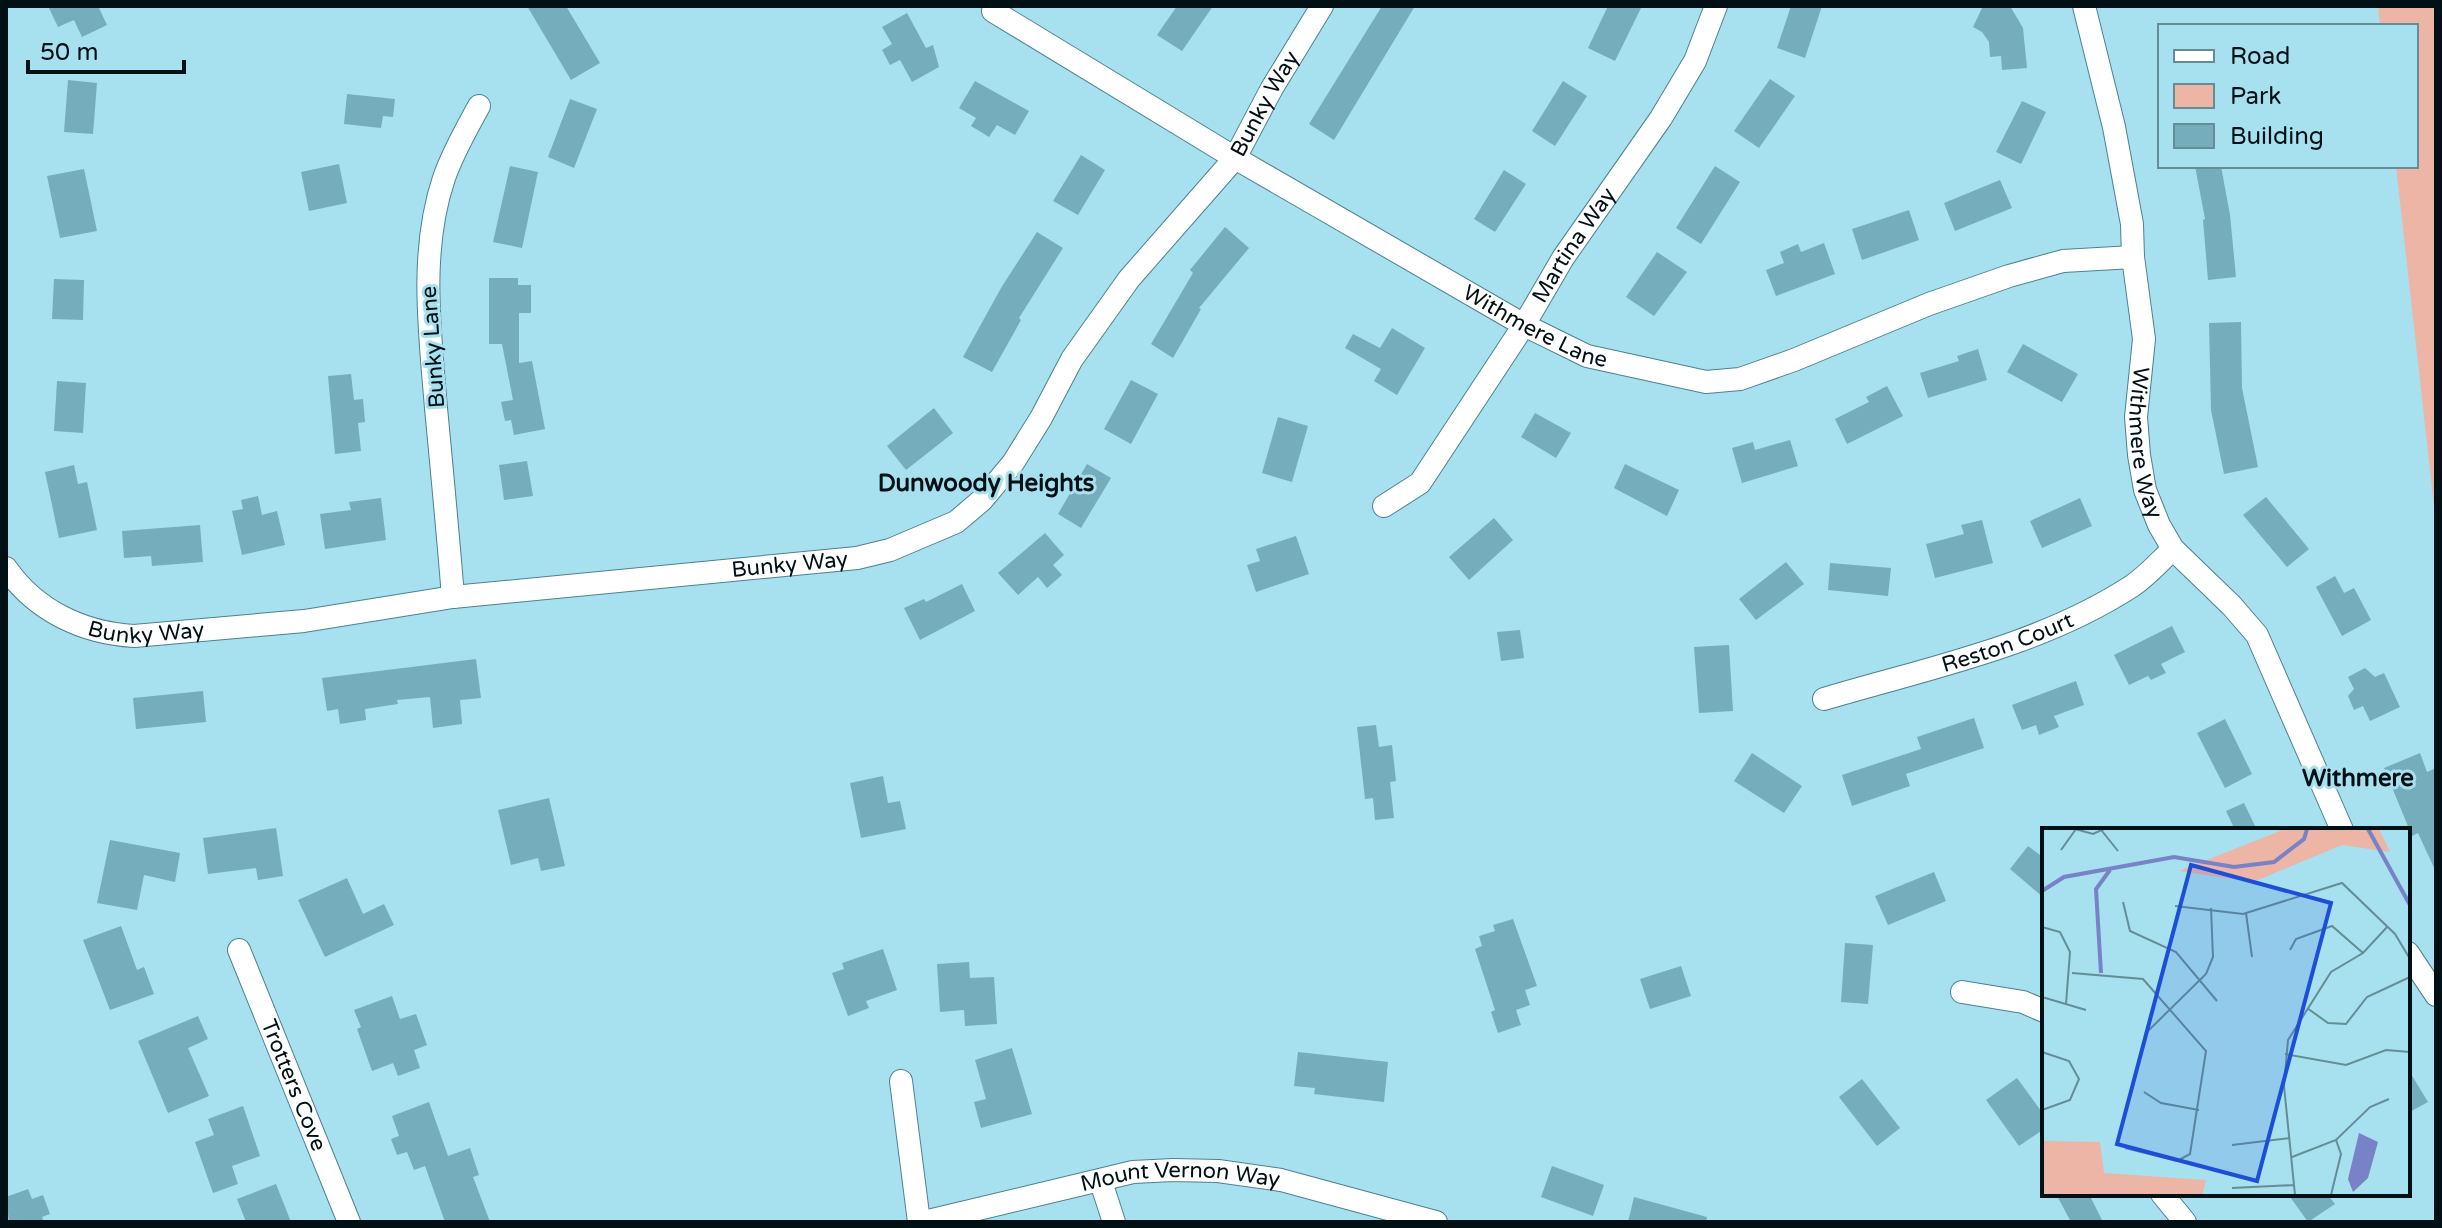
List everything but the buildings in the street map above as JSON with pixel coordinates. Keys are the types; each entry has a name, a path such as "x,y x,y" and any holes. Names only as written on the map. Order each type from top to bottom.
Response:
{"street":[{"name":"Bunky Way","path":"6,568 33,599 76,625 106,634 134,636 304,621 453,597 857,558 890,550 956,522 982,500 1013,463 1072,359 1129,279 1235,158 1272,88 1322,6"},
{"name":"Martina Way","path":"1384,506 1420,483 1524,325 1563,258 1661,118 1695,61 1716,6"},
{"name":"Withmere Way","path":"2084,6 2114,127 2132,224 2133,257 2144,339 2136,417 2145,490 2173,549 2257,635 2341,828"},
{"name":"Withmere Lane","path":"993,11 1235,158 1524,325 1587,356 1706,382 1740,379 1929,304 2009,276 2063,261 2133,257"},
{"name":"Bunky Lane","path":"453,597 429,322 428,275 443,180 457,145 479,106"},
{"name":"Reston Court","path":"1824,699 2033,637 2135,584 2173,549"},
{"name":"Trotters Cove","path":"239,950 349,1222"},
{"path":"2410,956 2436,995"},
{"path":"1962,992 2023,1002 2042,1010"},
{"path":"901,1081 921,1222"},
{"name":"Mount Vernon Way","path":"921,1222 1133,1172 1218,1171 1281,1180 1436,1222"},
{"path":"1101,1182 1114,1222"},
{"path":"2164,1196 2185,1222"}],"green space":[{"path":"2378,6 2436,6 2436,524 2396,168 2418,168 2418,24 2380,24"}],"district":[{"name":"Dunwoody Heights","path":"986,483"},
{"name":"Withmere","path":"2358,778"}]}
